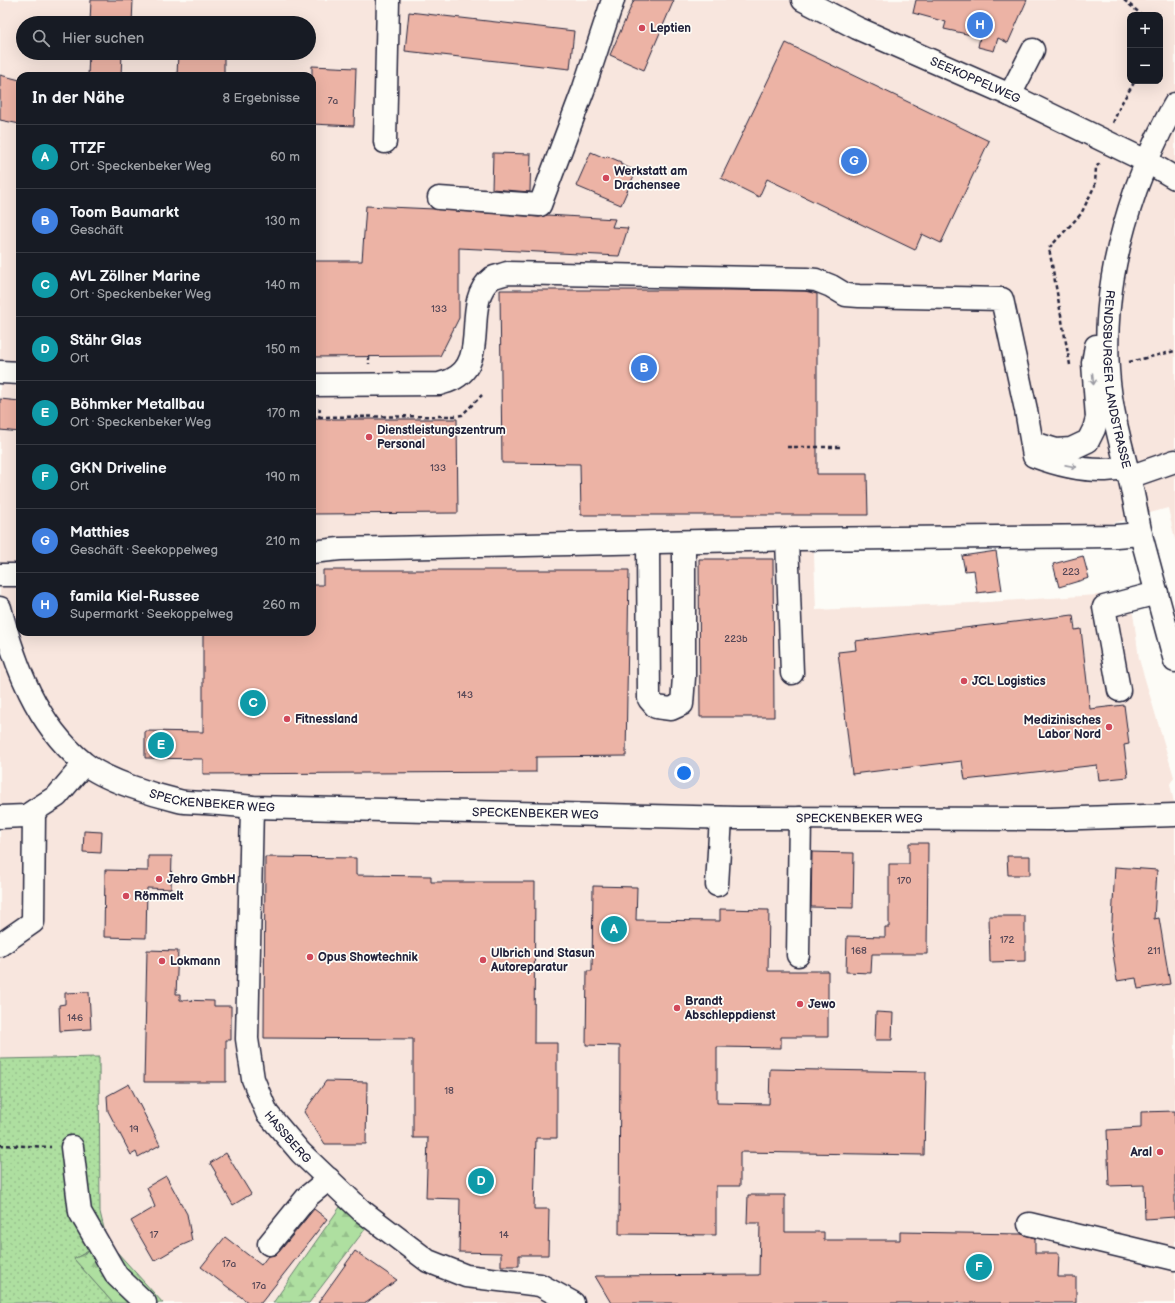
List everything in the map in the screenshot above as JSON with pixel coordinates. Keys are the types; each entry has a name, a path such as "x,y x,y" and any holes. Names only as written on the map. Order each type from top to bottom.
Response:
{"street":[{"path":"385,142 388,0"},
{"path":"439,198 540,206 584,88 613,0"},
{"name":"SEEKOPPELWEG","path":"803,0 857,28 1010,95 1146,161 1175,178"},
{"path":"1010,95 1033,50"},
{"name":"RENDSBURGER LANDSTRASSE","path":"1175,104 1165,120 1146,161 1124,223 1113,271 1109,300 1107,335 1108,370 1113,405 1141,534 1156,594 1170,627 1175,661"},
{"path":"316,385 438,384 451,380 464,370 471,356 475,340 478,301 482,291 493,277 506,274 806,278 831,286 846,295 1002,299 1033,449 1046,461 1079,468 1128,473 1175,461"},
{"path":"1033,449 1071,449 1088,441 1094,430 1097,418 1092,363 1109,300"},
{"path":"0,372 16,373"},
{"path":"316,552 340,549 787,540 1116,536 1141,534"},
{"path":"787,540 792,673"},
{"path":"648,543 649,699 656,707 671,708 682,704 684,677 684,542"},
{"path":"0,575 16,575"},
{"path":"1119,690 1104,607 1156,594"},
{"name":"SPECKENBEKER WEG","path":"1,614 24,682 49,726 58,737 84,764 108,777 130,786 180,801 252,807 721,818 1050,819 1175,815"},
{"path":"0,817 26,816 58,796 84,764"},
{"name":"HASSBERG","path":"252,807 247,1039 253,1079 268,1113 301,1153 362,1211 428,1261 466,1276 540,1285 573,1303"},
{"path":"0,945 33,922 34,811"},
{"path":"717,885 721,818"},
{"path":"798,954 800,818"},
{"path":"72,1147 80,1212 117,1276 145,1303"},
{"path":"269,1244 308,1196 329,1180"},
{"path":"1029,1224 1175,1259"}],"path":[{"path":"1124,0 1138,12"},
{"path":"1071,371 1049,248 1081,214 1095,185 1096,166 1101,163 1121,104 1133,84"},
{"path":"1108,370 1129,362 1175,351"},
{"path":"316,417 455,416 462,415 482,395"},
{"path":"787,446 842,447"},
{"path":"0,1145 72,1147"}],"shaded area":[{"path":"0,0 1175,0 1175,540 1168,508 1107,525 813,528 816,610 972,603 1129,593 1139,659 1174,777 1170,784 1175,807 1175,1303 309,1303 366,1228 340,1207 273,1303 163,1303 107,1241 100,1212 99,1057 0,1059"}],"green space":[{"path":"99,1057 100,1212 107,1241 74,1259 113,1303 0,1303 0,1059"},
{"path":"340,1207 366,1228 309,1303 273,1303"},
{"path":"107,1241 163,1303 113,1303 74,1259"}],"building":[{"path":"91,0 133,0 132,16 90,16"},
{"name":"Leptien","path":"634,0 674,0 644,70 610,55"},
{"path":"916,0 1027,0 1008,43 998,38 994,51 978,47 980,37 944,29 946,22 913,13"},
{"path":"409,12 574,31 570,69 405,51"},
{"path":"786,43 989,141 941,243 922,234 915,250 767,179 759,197 721,178"},
{"path":"89,60 122,60 121,72 88,72"},
{"path":"178,60 224,60 224,72 177,72"},
{"path":"312,66 356,68 354,126 316,124 316,72 312,72"},
{"path":"0,75 16,79 16,123 0,120"},
{"name":"Werkstatt am Drachensee","path":"591,152 605,158 607,156 636,171 621,205 576,186"},
{"path":"493,153 531,154 530,192 492,189"},
{"path":"366,206 434,209 539,217 547,215 615,219 612,227 628,228 619,256 459,248 459,318 440,356 316,357 316,261 362,261"},
{"path":"500,290 726,290 805,291 817,294 817,474 867,474 868,515 581,515 580,464 502,463"},
{"path":"0,399 16,401 16,432 0,430"},
{"path":"316,419 457,419 458,513 316,514"},
{"path":"996,551 1002,590 977,593 974,570 965,571 962,556"},
{"path":"1083,556 1089,578 1059,587 1053,564"},
{"path":"699,559 773,559 774,717 700,717"},
{"path":"323,570 629,570 626,756 536,757 536,772 203,774 203,759 145,758 145,731 203,732 203,636 316,636 316,585 323,585"},
{"name":"JCL Logistics","path":"1073,615 1075,630 1081,629 1090,709 1124,705 1129,744 1124,745 1128,777 1099,780 1097,765 965,780 962,761 852,774 838,652 856,650 855,641"},
{"path":"84,831 102,832 101,853 83,852"},
{"path":"909,843 928,843 927,954 872,954 871,973 846,972 847,936 885,937 885,927 889,927 889,864 909,864"},
{"path":"812,852 854,853 853,908 811,907"},
{"name":"Römmelt","path":"148,856 172,856 171,889 147,888 146,938 104,937 105,870 148,871"},
{"path":"1007,856 1030,856 1030,875 1008,875"},
{"path":"265,857 356,858 356,875 431,876 431,882 535,882 534,1043 557,1043 557,1138 536,1138 534,1209 549,1209 548,1255 519,1255 519,1266 501,1266 501,1253 459,1252 460,1199 426,1198 428,1138 413,1138 413,1039 264,1038"},
{"path":"1115,867 1157,870 1154,919 1159,918 1170,984 1138,989 1136,978 1117,981 1111,939"},
{"path":"593,886 637,887 636,920 720,921 720,909 769,910 768,971 828,971 828,1037 781,1037 781,1048 717,1047 717,1103 769,1104 770,1069 926,1072 924,1155 740,1152 740,1186 716,1186 716,1235 619,1234 620,1046 586,1045 587,971 592,971"},
{"path":"989,916 1025,916 1025,961 990,962"},
{"path":"147,950 178,951 176,994 180,994 180,1000 214,1001 214,1006 231,1006 231,1040 226,1040 226,1082 144,1082"},
{"path":"89,992 91,1029 60,1031 59,1005 65,1004 65,993"},
{"path":"876,1012 893,1013 892,1040 875,1040"},
{"path":"326,1081 367,1082 366,1144 325,1144 304,1112"},
{"path":"129,1084 160,1145 138,1157 136,1152 131,1155 108,1111 107,1096"},
{"path":"1175,1111 1175,1217 1145,1219 1144,1185 1109,1186 1107,1130 1141,1128 1141,1112"},
{"path":"226,1153 251,1194 233,1205 210,1163"},
{"path":"166,1176 187,1214 192,1241 178,1247 154,1261 131,1221 155,1207 147,1187"},
{"path":"748,1195 785,1195 785,1232 824,1232 824,1240 900,1240 900,1232 1021,1234 1035,1238 1035,1253 1059,1253 1058,1277 1076,1277 1076,1303 611,1303 595,1276 759,1275 760,1223 747,1223"},
{"path":"314,1209 327,1219 261,1303 249,1303 201,1267 225,1237 261,1265 268,1256 279,1252"},
{"path":"355,1251 397,1280 366,1303 318,1303"}],"place":[{"name":"famila Kiel-Russee","path":"980,25"},
{"name":"Leptien","path":"642,28"},
{"name":"Matthies","path":"854,161"},
{"name":"Werkstatt am Drachensee","path":"606,178"},
{"name":"Toom Baumarkt","path":"644,368"},
{"name":"Dienstleistungszentrum Personal","path":"369,437"},
{"name":"JCL Logistics","path":"964,681"},
{"name":"AVL Zöllner Marine","path":"253,703"},
{"name":"Fitnessland","path":"287,719"},
{"name":"Medizinisches Labor Nord","path":"1109,727"},
{"name":"Böhmker Metallbau","path":"161,745"},
{"name":"Jehro GmbH","path":"159,879"},
{"name":"Römmelt","path":"126,896"},
{"name":"TTZF","path":"614,929"},
{"name":"Opus Showtechnik","path":"310,957"},
{"name":"Ulbrich und Stasun Autoreparatur","path":"483,960"},
{"name":"Lokmann","path":"162,961"},
{"name":"Jewo","path":"800,1004"},
{"name":"Brandt Abschleppdienst","path":"677,1008"},
{"name":"Aral","path":"1160,1152"},
{"name":"Stähr Glas","path":"481,1181"},
{"name":"GKN Driveline","path":"979,1267"}]}
